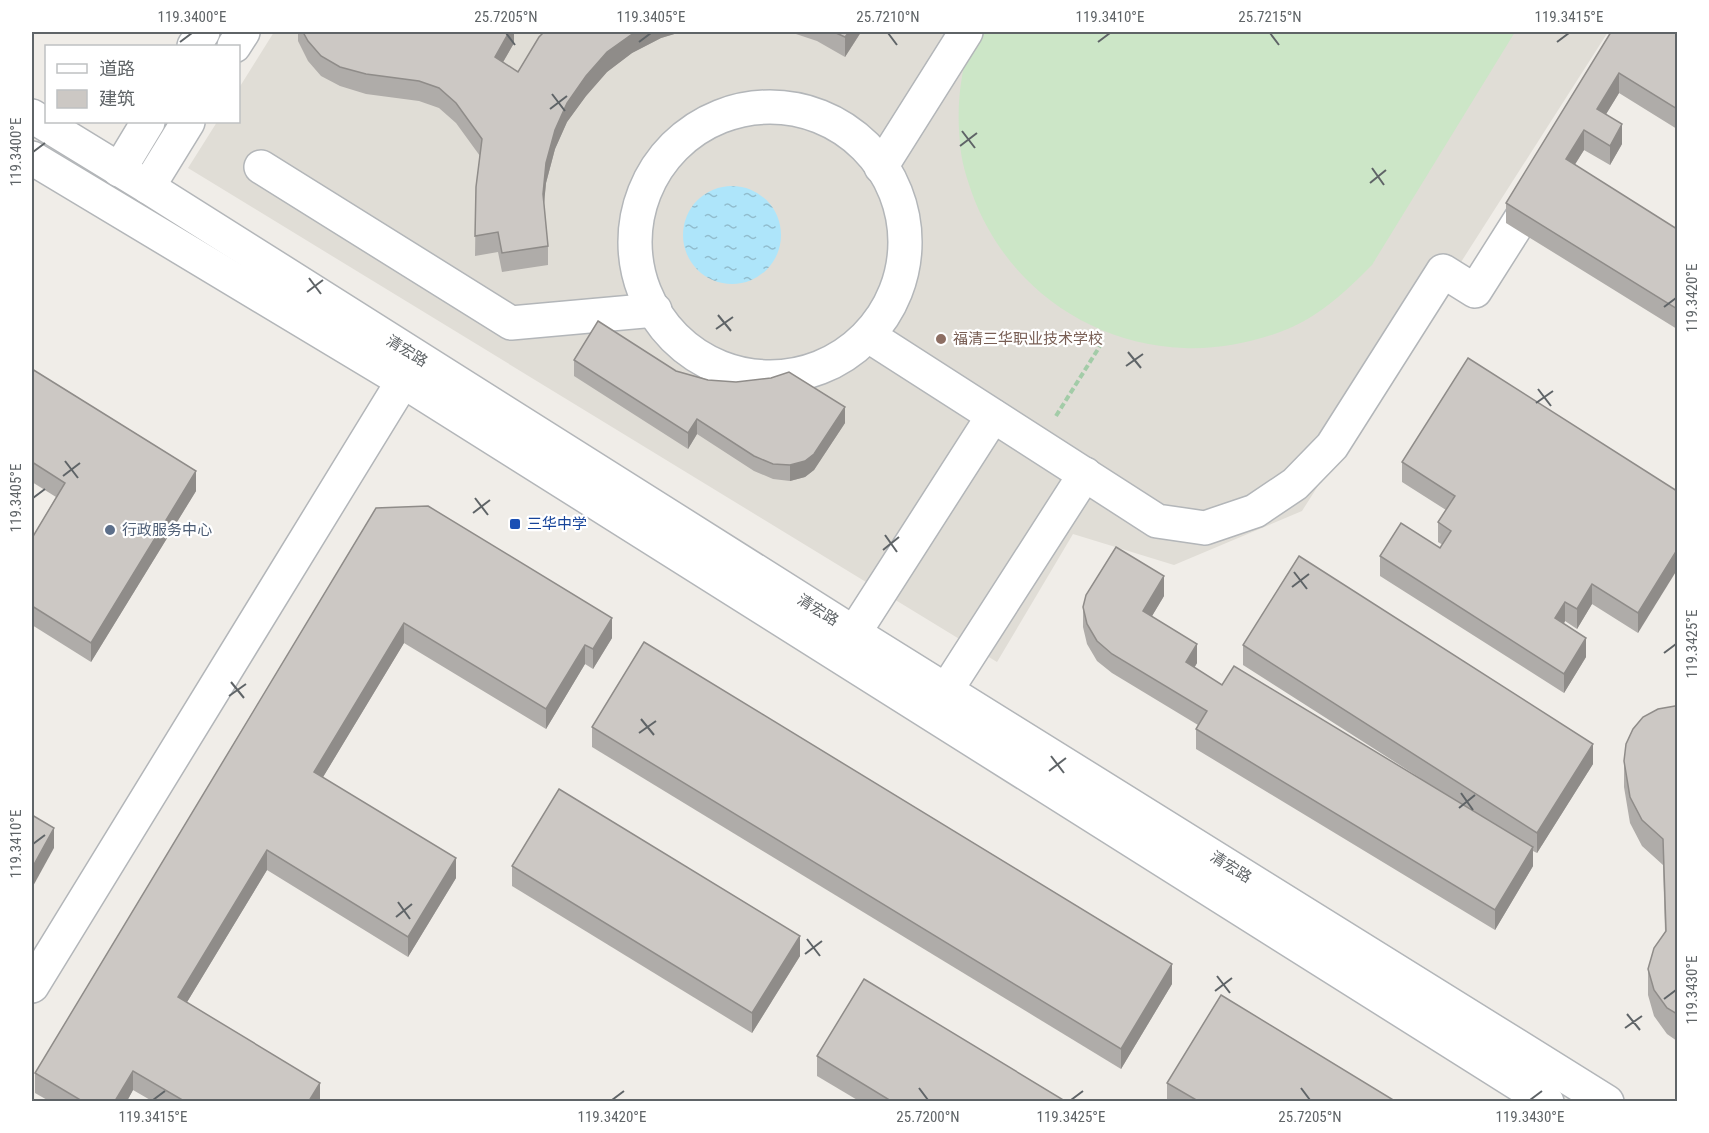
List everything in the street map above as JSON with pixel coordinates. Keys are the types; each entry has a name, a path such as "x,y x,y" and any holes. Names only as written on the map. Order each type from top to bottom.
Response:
{"street":[{"path":"235,45 243,32"},
{"path":"881,167 966,32"},
{"path":"775,107 820,116 859,140 881,167 887,174 903,214 905,258 893,300 868,336 834,362 792,376 749,376 707,363 672,336 646,298 635,254 639,208 657,166 688,133 730,112 775,107"},
{"name":"清宏路","path":"32,116 854,633 1607,1101"},
{"path":"119,170 147,123"},
{"path":"148,187 187,123"},
{"name":"清宏路","path":"32,158 403,381 1547,1101"},
{"path":"868,336 1157,521 1205,528 1255,511 1295,484 1332,446 1443,271 1475,291 1557,161"},
{"path":"261,167 511,323 655,310"},
{"path":"32,986 403,381"},
{"path":"854,633 993,416"},
{"path":"946,689 1085,474"}],"path":[{"path":"1038,445 1100,346"}],"shaded area":[{"name":"福清三华职业技术学校","path":"274,32 1608,32 1302,511 1174,565 1073,534 997,662 188,168 216,123 240,123 240,86"}],"green space":[{"path":"973,32 1515,32 1372,265 1352,285 1314,315 1285,330 1234,345 1184,348 1149,344 1116,335 1084,322 1056,304 1030,283 1007,257 988,228 973,196 962,156 959,100 965,60"}],"water":[{"path":"732,186 751,190 767,200 777,216 781,235 777,254 767,270 751,280 732,284 713,280 697,270 687,254 683,235 687,216 697,200 713,190"}],"building":[{"path":"303,32 509,32 495,57 518,72 544,32 635,32 607,52 586,76 567,103 555,130 546,163 543,194 548,246 502,253 498,232 475,236 476,187 482,139 456,103 439,88 419,81 366,74 340,67 321,56"},
{"path":"834,32 849,32 845,37"},
{"path":"1611,32 1677,32 1677,109 1619,73 1597,109 1622,124 1610,146 1584,130 1566,159 1677,229 1677,309 1506,203"},
{"path":"598,321 676,371 708,380 736,382 771,378 789,372 845,407 814,454 805,461 790,465 773,464 754,456 697,419 688,433 574,360"},
{"path":"1468,358 1677,491 1677,550 1638,613 1592,584 1577,609 1565,602 1555,618 1586,638 1564,674 1380,556 1401,523 1440,548 1451,531 1438,522 1455,496 1402,462"},
{"name":"行政服务中心","path":"32,369 196,471 91,643 32,606 32,538 65,483 32,462"},
{"path":"428,506 612,618 593,649 585,645 546,709 404,623 314,772 456,858 408,937 267,850 178,997 320,1083 309,1101 184,1101 133,1071 115,1101 82,1101 35,1073 376,508"},
{"path":"1116,547 1164,576 1143,611 1197,644 1186,662 1222,685 1234,666 1533,847 1495,910 1196,729 1207,711 1112,654 1097,641 1087,624 1083,607 1086,595"},
{"path":"1299,556 1593,744 1537,833 1243,645"},
{"path":"644,642 1172,964 1121,1049 592,727"},
{"path":"1677,706 1677,1014 1667,1008 1654,990 1648,969 1654,948 1666,931 1663,839 1642,820 1630,797 1624,761 1626,744 1633,729 1643,717 1658,709"},
{"path":"559,789 800,936 752,1013 512,866"},
{"path":"32,815 54,828 32,868"},
{"path":"864,979 1065,1101 891,1101 817,1056"},
{"path":"1221,995 1395,1101 1198,1101 1167,1083"}],"place":[{"name":"福清三华职业技术学校","path":"941,339"},
{"name":"三华中学","path":"515,524"},
{"name":"行政服务中心","path":"110,530"}]}
